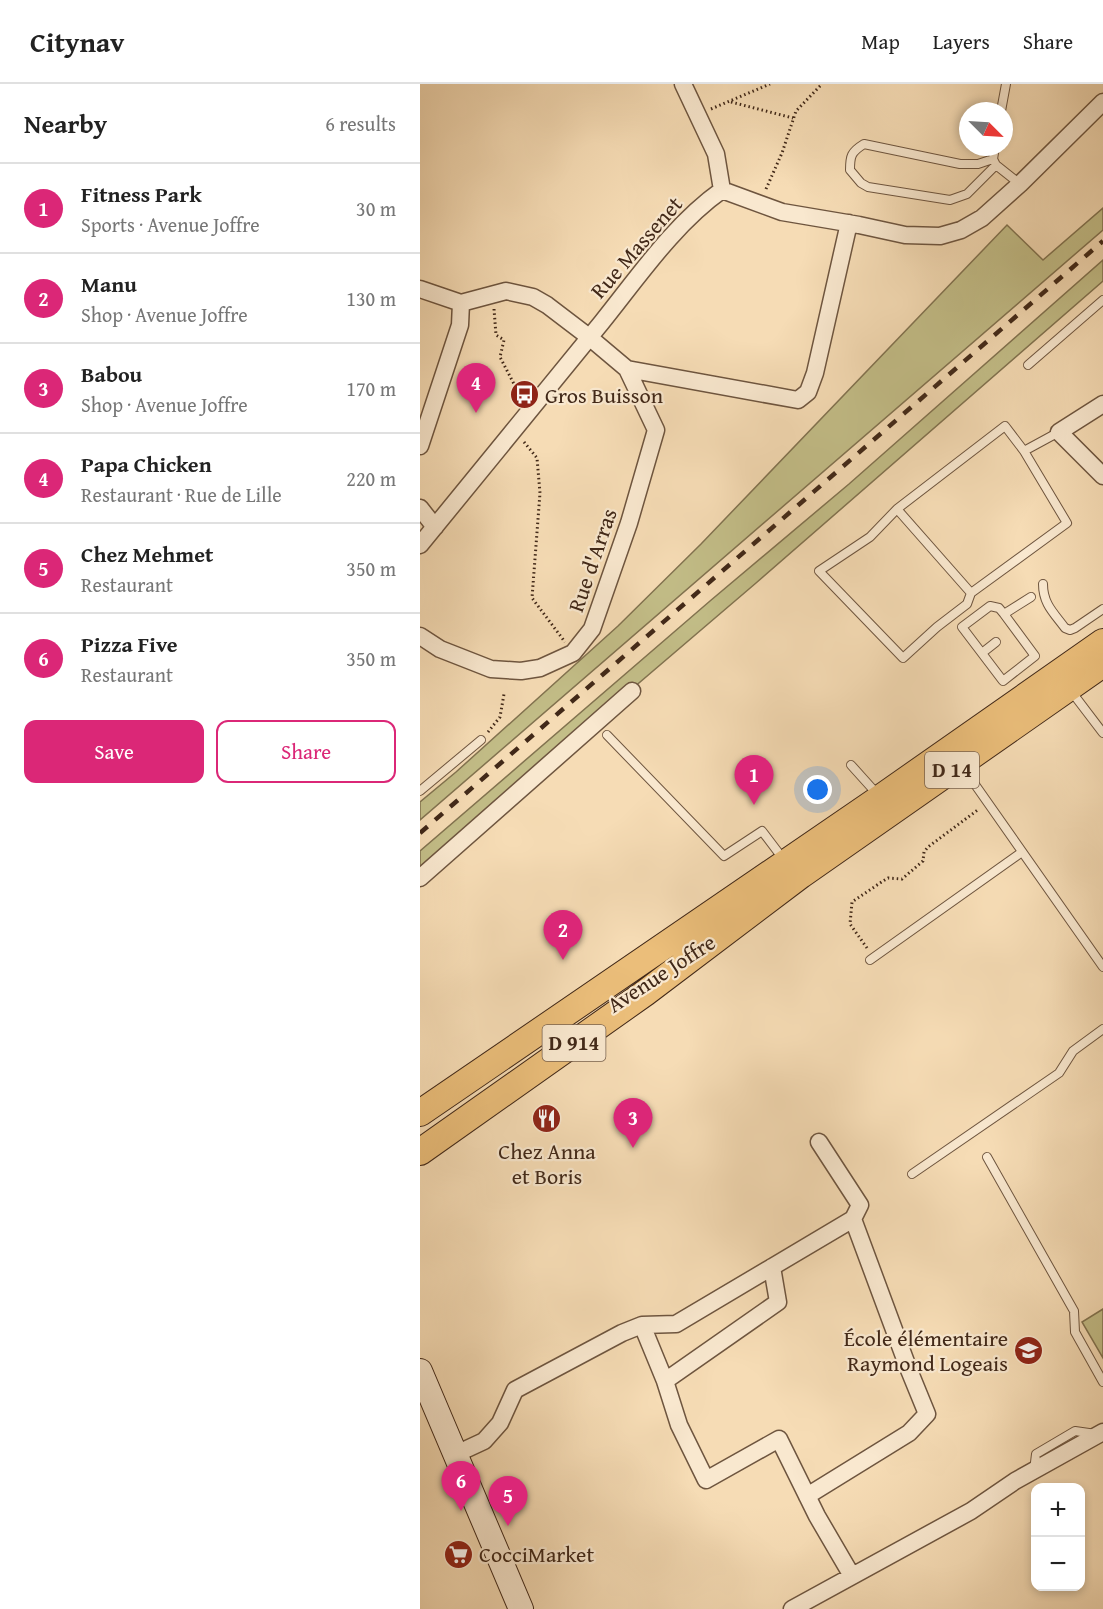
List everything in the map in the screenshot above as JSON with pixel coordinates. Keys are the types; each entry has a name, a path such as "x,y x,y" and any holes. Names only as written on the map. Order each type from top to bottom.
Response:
{"main road":[{"path":"794,864 880,798 1103,642"},
{"name":"D 14","path":"794,864 961,764 1103,664"},
{"name":"Avenue Joffre","path":"420,1140 651,977 794,864"},
{"name":"Avenue Joffre","path":"420,1113 720,921"},
{"name":"Avenue Joffre","path":"420,1152 645,993 720,921"},
{"name":"Avenue Joffre","path":"420,1131 479,1088 526,1047"},
{"path":"420,1371 521,1609"}],"street":[{"path":"683,84 716,154 722,190 782,212 905,235 940,236 961,230 982,218 1103,102"},
{"name":"Rue Massenet","path":"420,545 672,236 705,202 722,190"},
{"path":"627,369 798,400 808,392 815,374 849,223"},
{"path":"420,289 461,303 460,325 420,446"},
{"name":"Rue d'Arras","path":"420,636 440,649 491,669 521,671 540,669 573,653 592,629 629,523 656,430 627,369 548,305 533,297 506,291 461,303"},
{"path":"1103,404 1059,432 1103,476"},
{"path":"420,508 435,527"},
{"path":"420,878 632,691"},
{"path":"456,1454 484,1442 500,1423 515,1390 622,1333 642,1325 676,1324 853,1219 860,1205 819,1142"},
{"path":"807,1496 909,1433 927,1414 853,1219"},
{"path":"665,1381 778,1302 772,1267"},
{"path":"642,1325 665,1381 679,1425 706,1480 779,1439 807,1496 852,1576"},
{"path":"792,1609 971,1511 1016,1481 1101,1433"}],"lane":[{"path":"1003,102 1006,84"},
{"path":"994,156 994,162 967,194 950,200 868,187 861,183 850,170 850,159 855,150 864,144 960,164 994,162 1020,184"},
{"path":"1028,365 1103,300"},
{"path":"1005,426 1024,451 1067,523 971,593 967,604 903,658 819,571 870,537 897,509 1005,426"},
{"path":"1024,451 1059,432"},
{"path":"897,509 971,593"},
{"path":"1043,584 1043,595 1046,602 1065,628 1070,630 1075,628 1103,609"},
{"path":"1004,614 1031,597"},
{"path":"990,606 999,608 1004,614 1011,631 1035,656 1003,681 962,627 990,606"},
{"path":"982,653 996,642"},
{"path":"1069,689 1103,733"},
{"path":"607,735 724,856 762,831 794,864"},
{"path":"420,791 481,740"},
{"path":"961,764 1103,966"},
{"path":"851,765 880,798"},
{"path":"872,959 1022,852"},
{"path":"912,1174 1059,1073 1073,1051 1103,1029"},
{"path":"987,1157 1074,1311 1075,1332 1103,1382"}],"path":[{"path":"698,114 770,84"},
{"path":"759,203 782,153 796,111 822,84"},
{"path":"730,101 794,118"},
{"path":"493,295 496,335 504,340 500,357 514,384 532,408"},
{"path":"513,433 528,445 537,458 540,494 532,598 573,653"},
{"path":"481,740 500,717 504,694"},
{"path":"872,959 850,924 852,902 888,878 902,879 923,861 924,852 928,847 987,803"}],"shaded area":[{"path":"1103,208 1103,230 420,820 420,802 618,626 701,544 1007,225 1043,260"},
{"path":"1103,260 1103,281 420,872 420,851 849,484"},
{"path":"1103,1309 1103,1358 1082,1322"}],"railway":[{"path":"420,833 1103,241"}],"place":[{"name":"Gros Buisson","path":"524,395"},
{"name":"Papa Chicken","path":"476,413"},
{"name":"Fitness Park","path":"754,805"},
{"name":"Manu","path":"563,960"},
{"name":"Chez Anna et Boris","path":"547,1119"},
{"name":"Babou","path":"633,1148"},
{"name":"École élémentaire Raymond Logeais","path":"1029,1351"},
{"name":"Pizza Five","path":"461,1511"},
{"name":"Chez Mehmet","path":"508,1526"},
{"name":"CocciMarket","path":"458,1554"}]}
